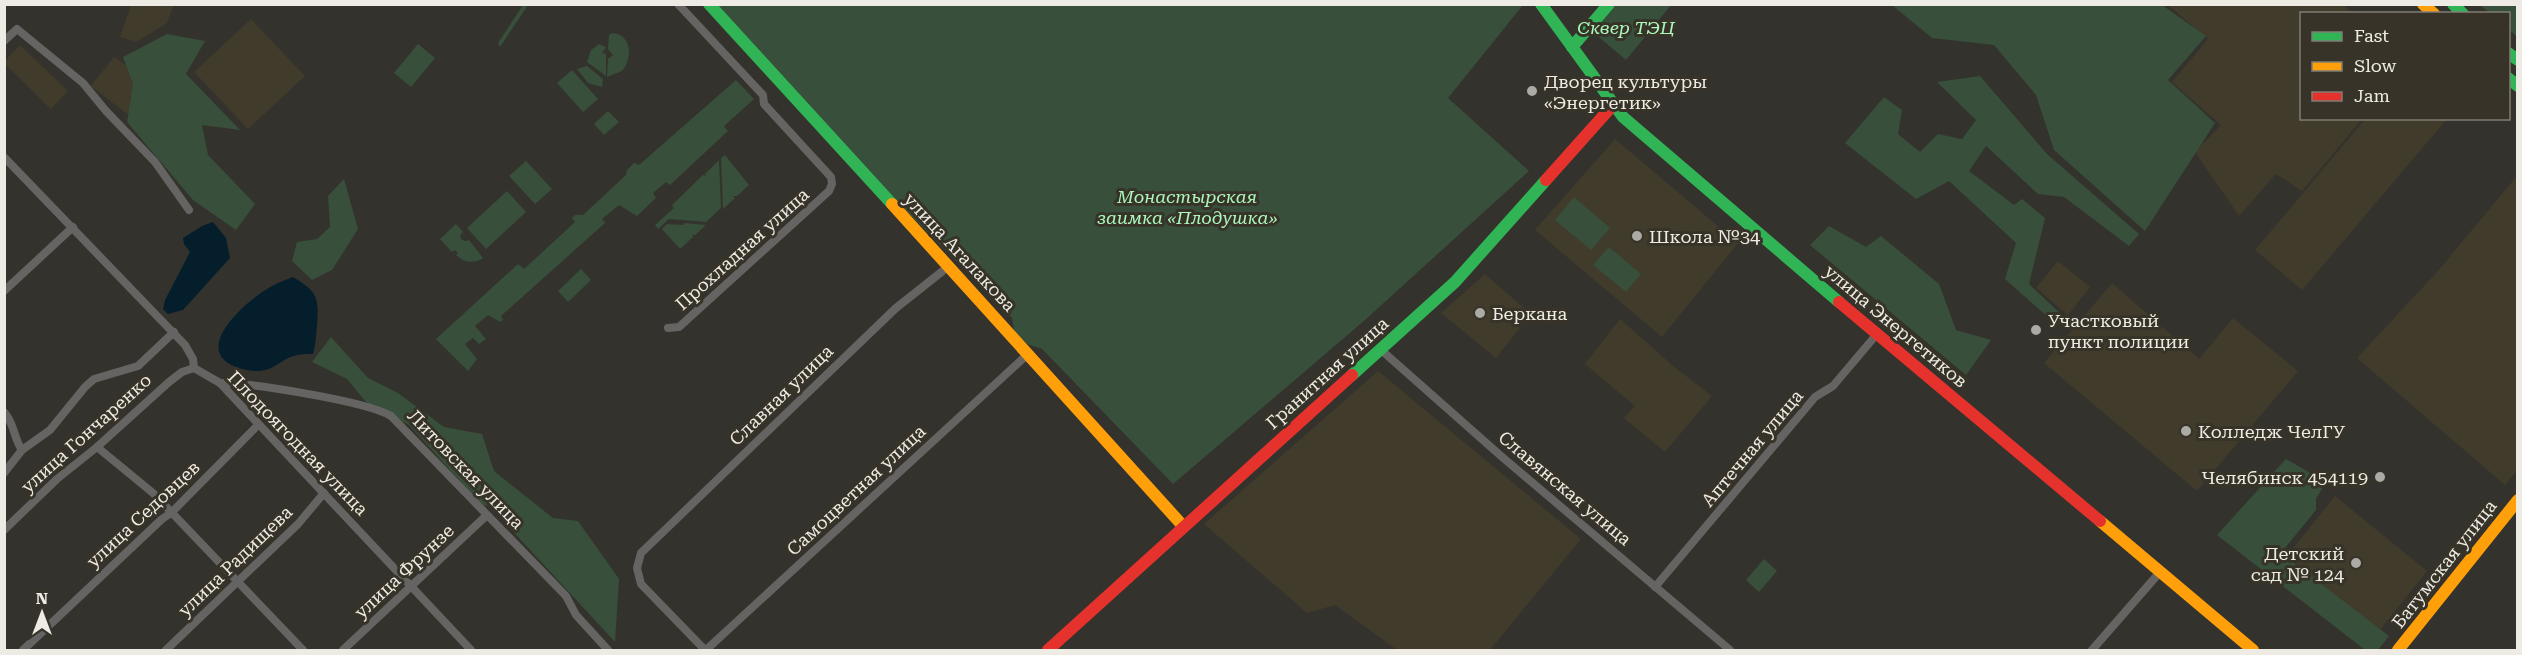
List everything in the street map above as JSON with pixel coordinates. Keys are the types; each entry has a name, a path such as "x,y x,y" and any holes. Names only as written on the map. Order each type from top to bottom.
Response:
{"street":[{"name":"Прохладная улица","path":"668,328 680,327 829,191 832,184 831,177 764,104 763,95 678,4"},
{"name":"улица Агалакова","path":"709,4 1029,353 1183,526"},
{"name":"улица Энергетиков","path":"1541,4 1613,105 1750,227 2253,651"},
{"path":"1572,47 1609,4"},
{"path":"4,41 17,29 83,83 106,111 155,162 189,210"},
{"name":"Гранитная улица","path":"1048,651 1183,526 1455,282 1613,105"},
{"path":"7,164 73,227 174,332 190,351 194,368"},
{"path":"4,291 73,227"},
{"name":"Славная улица","path":"705,651 641,584 637,568 641,553 896,308 949,266"},
{"name":"улица Гончаренко","path":"4,473 22,450 50,430 94,379 138,366 174,332"},
{"name":"Аптечная улица","path":"1655,587 1815,397 1833,386 1877,334"},
{"name":"Славянская улица","path":"1380,349 1501,456 1730,651"},
{"name":"Самоцветная улица","path":"705,651 1029,353"},
{"name":"улица Гончаренко","path":"4,530 57,479 97,447 169,382 182,372 194,368"},
{"name":"Плодоягодная улица","path":"194,368 220,383 471,651"},
{"name":"Литовская улица","path":"220,383 238,383 383,411 391,416 566,596 576,615 608,651"},
{"path":"4,412 14,426 14,437 22,450"},
{"name":"улица Седовцев","path":"23,651 171,513 258,425"},
{"path":"97,447 153,493 303,651"},
{"name":"улица Радищева","path":"166,651 298,524 324,493"},
{"name":"Батумская улица","path":"2398,651 2517,500"},
{"name":"улица Фрунзе","path":"343,651 487,515"},
{"path":"2092,651 2160,572"}],"shaded area":[{"path":"2342,4 2351,12 2300,12 2300,120 2361,120 2302,191 2276,174 2239,216 2195,152 2221,125 2172,82 2208,39 2168,5"},
{"path":"131,5 174,5 167,23 136,42 120,37"},
{"path":"251,19 305,76 248,129 194,72"},
{"path":"20,45 68,91 51,109 5,64 5,61"},
{"path":"114,57 156,85 127,114 91,86"},
{"path":"2364,120 2446,120 2302,290 2255,250"},
{"name":"Школа №34","path":"1615,139 1738,243 1662,337 1535,230"},
{"path":"2517,176 2518,469 2505,485 2357,358 2437,272"},
{"path":"2058,261 2090,287 2068,315 2036,288"},
{"path":"1485,274 1531,314 1496,358 1441,313"},
{"name":"Колледж ЧелГУ","path":"2112,283 2199,359 2233,318 2298,371 2197,491 2044,363"},
{"path":"1620,319 1673,366 1712,396 1665,452 1624,418 1635,406 1585,364"},
{"path":"1378,371 1581,539 1490,650 1397,650 1335,605 1307,613 1204,524"},
{"name":"Детский сад № 124","path":"2335,496 2427,571 2379,631 2287,556"}],"green space":[{"name":"Сквер ТЭЦ","path":"1617,4 1671,5 1626,60 1593,32"},
{"path":"523,5 528,5 500,47 498,43"},
{"name":"Монастырская заимка «Плодушка»","path":"715,5 1523,5 1448,98 1529,171 1365,320 1173,484 1042,349 1027,344 1014,331 1012,318 884,188"},
{"path":"1892,5 2162,5 2206,36 2168,80 2215,123 2145,231 2054,150 2036,95 1994,45 1932,38"},
{"path":"2480,5 2517,5 2517,37 2510,30 2510,12 2489,12"},
{"path":"612,33 624,38 629,54 622,71 607,77 608,59 613,55 608,49 609,35"},
{"path":"167,34 205,41 186,74 240,130 202,125 208,155 255,204 236,230 193,200 127,122 133,84 123,57"},
{"path":"418,44 435,58 411,87 394,73"},
{"path":"599,44 606,47 602,53 606,54 606,76 587,62 591,50"},
{"path":"587,66 603,79 602,87 588,83 577,69"},
{"path":"572,70 598,99 583,112 557,83"},
{"path":"1980,76 2047,154 2139,234 2129,246 2064,197 2038,194 1986,146 1969,171 2014,205 2022,199 2045,218 2029,284 2065,318 2057,325 2005,279 2016,243 1949,181 1916,199 1845,143 1884,97 1902,110 1898,134 1920,152 1938,134 1962,139 1976,120 1937,82"},
{"path":"736,80 754,99 724,126 728,131 670,185 666,182 653,193 656,198 637,216 619,205 602,219 605,223 501,316 503,320 500,322 488,315 475,326 486,339 479,344 473,338 465,344 477,359 468,371 436,339 518,264 524,269 575,222 572,218 575,215 583,215 626,175 627,170 634,163 639,165"},
{"path":"608,111 619,122 604,135 594,124"},
{"path":"725,155 749,185 737,196 733,196 735,198 723,209 721,158"},
{"path":"719,160 721,208 706,222 669,219 658,229 655,225 674,208 672,205 703,175 706,176 705,174"},
{"path":"526,161 552,189 535,204 509,176"},
{"path":"344,179 358,229 332,270 312,280 292,261 297,242 317,239 330,227 328,196"},
{"path":"507,191 526,212 486,249 467,228"},
{"path":"1574,197 1610,228 1591,250 1555,220"},
{"path":"684,223 706,225 692,235 693,237 680,249 662,229 667,224 683,225"},
{"path":"456,224 463,232 460,235 461,239 469,240 483,258 473,262 462,260 456,255 458,253 455,250 452,252 440,239"},
{"path":"1829,226 1866,247 1881,236 1939,284 1956,330 1991,340 1966,375 1810,245"},
{"path":"1609,247 1641,274 1626,292 1593,265"},
{"path":"581,269 591,280 568,302 558,291"},
{"path":"331,337 368,378 398,393 444,427 482,434 494,471 553,518 578,521 619,579 615,642 507,525 500,507 482,505 409,425 366,402 347,379 312,362"},
{"path":"2286,459 2326,482 2316,499 2316,510 2281,553 2389,636 2378,650 2365,650 2217,535"},
{"path":"1764,559 1777,571 1759,592 1746,580"}],"water":[{"path":"213,222 226,238 230,258 183,310 168,314 163,309 165,300 190,252 183,238"},
{"path":"293,277 308,287 317,302 313,354 301,354 288,358 263,371 247,370 229,363 220,354 219,342 234,316 260,294"}],"traffic: fast":[{"path":"709,4 892,204"},
{"path":"1541,4 1623,117 1839,302"},
{"path":"1572,47 1609,4"},
{"path":"2453,4 2461,12"},
{"path":"2510,54 2518,60"},
{"path":"2510,80 2518,86"},
{"path":"1352,375 1455,282 1546,180"}],"traffic: slow":[{"path":"2423,4 2432,12"},
{"path":"892,204 1183,526"},
{"path":"2398,650 2518,500"},
{"path":"2100,521 2253,650"}],"traffic: jam":[{"path":"1546,180 1613,105"},
{"path":"1839,302 2100,521"},
{"path":"1048,650 1352,375"}],"place":[{"name":"Дворец культуры «Энергетик»","path":"1532,91"},
{"name":"Школа №34","path":"1637,236"},
{"name":"Беркана","path":"1480,313"},
{"name":"Участковый пункт полиции","path":"2036,330"},
{"name":"Колледж ЧелГУ","path":"2186,431"},
{"name":"Челябинск 454119","path":"2380,477"},
{"name":"Детский сад № 124","path":"2356,563"}]}
